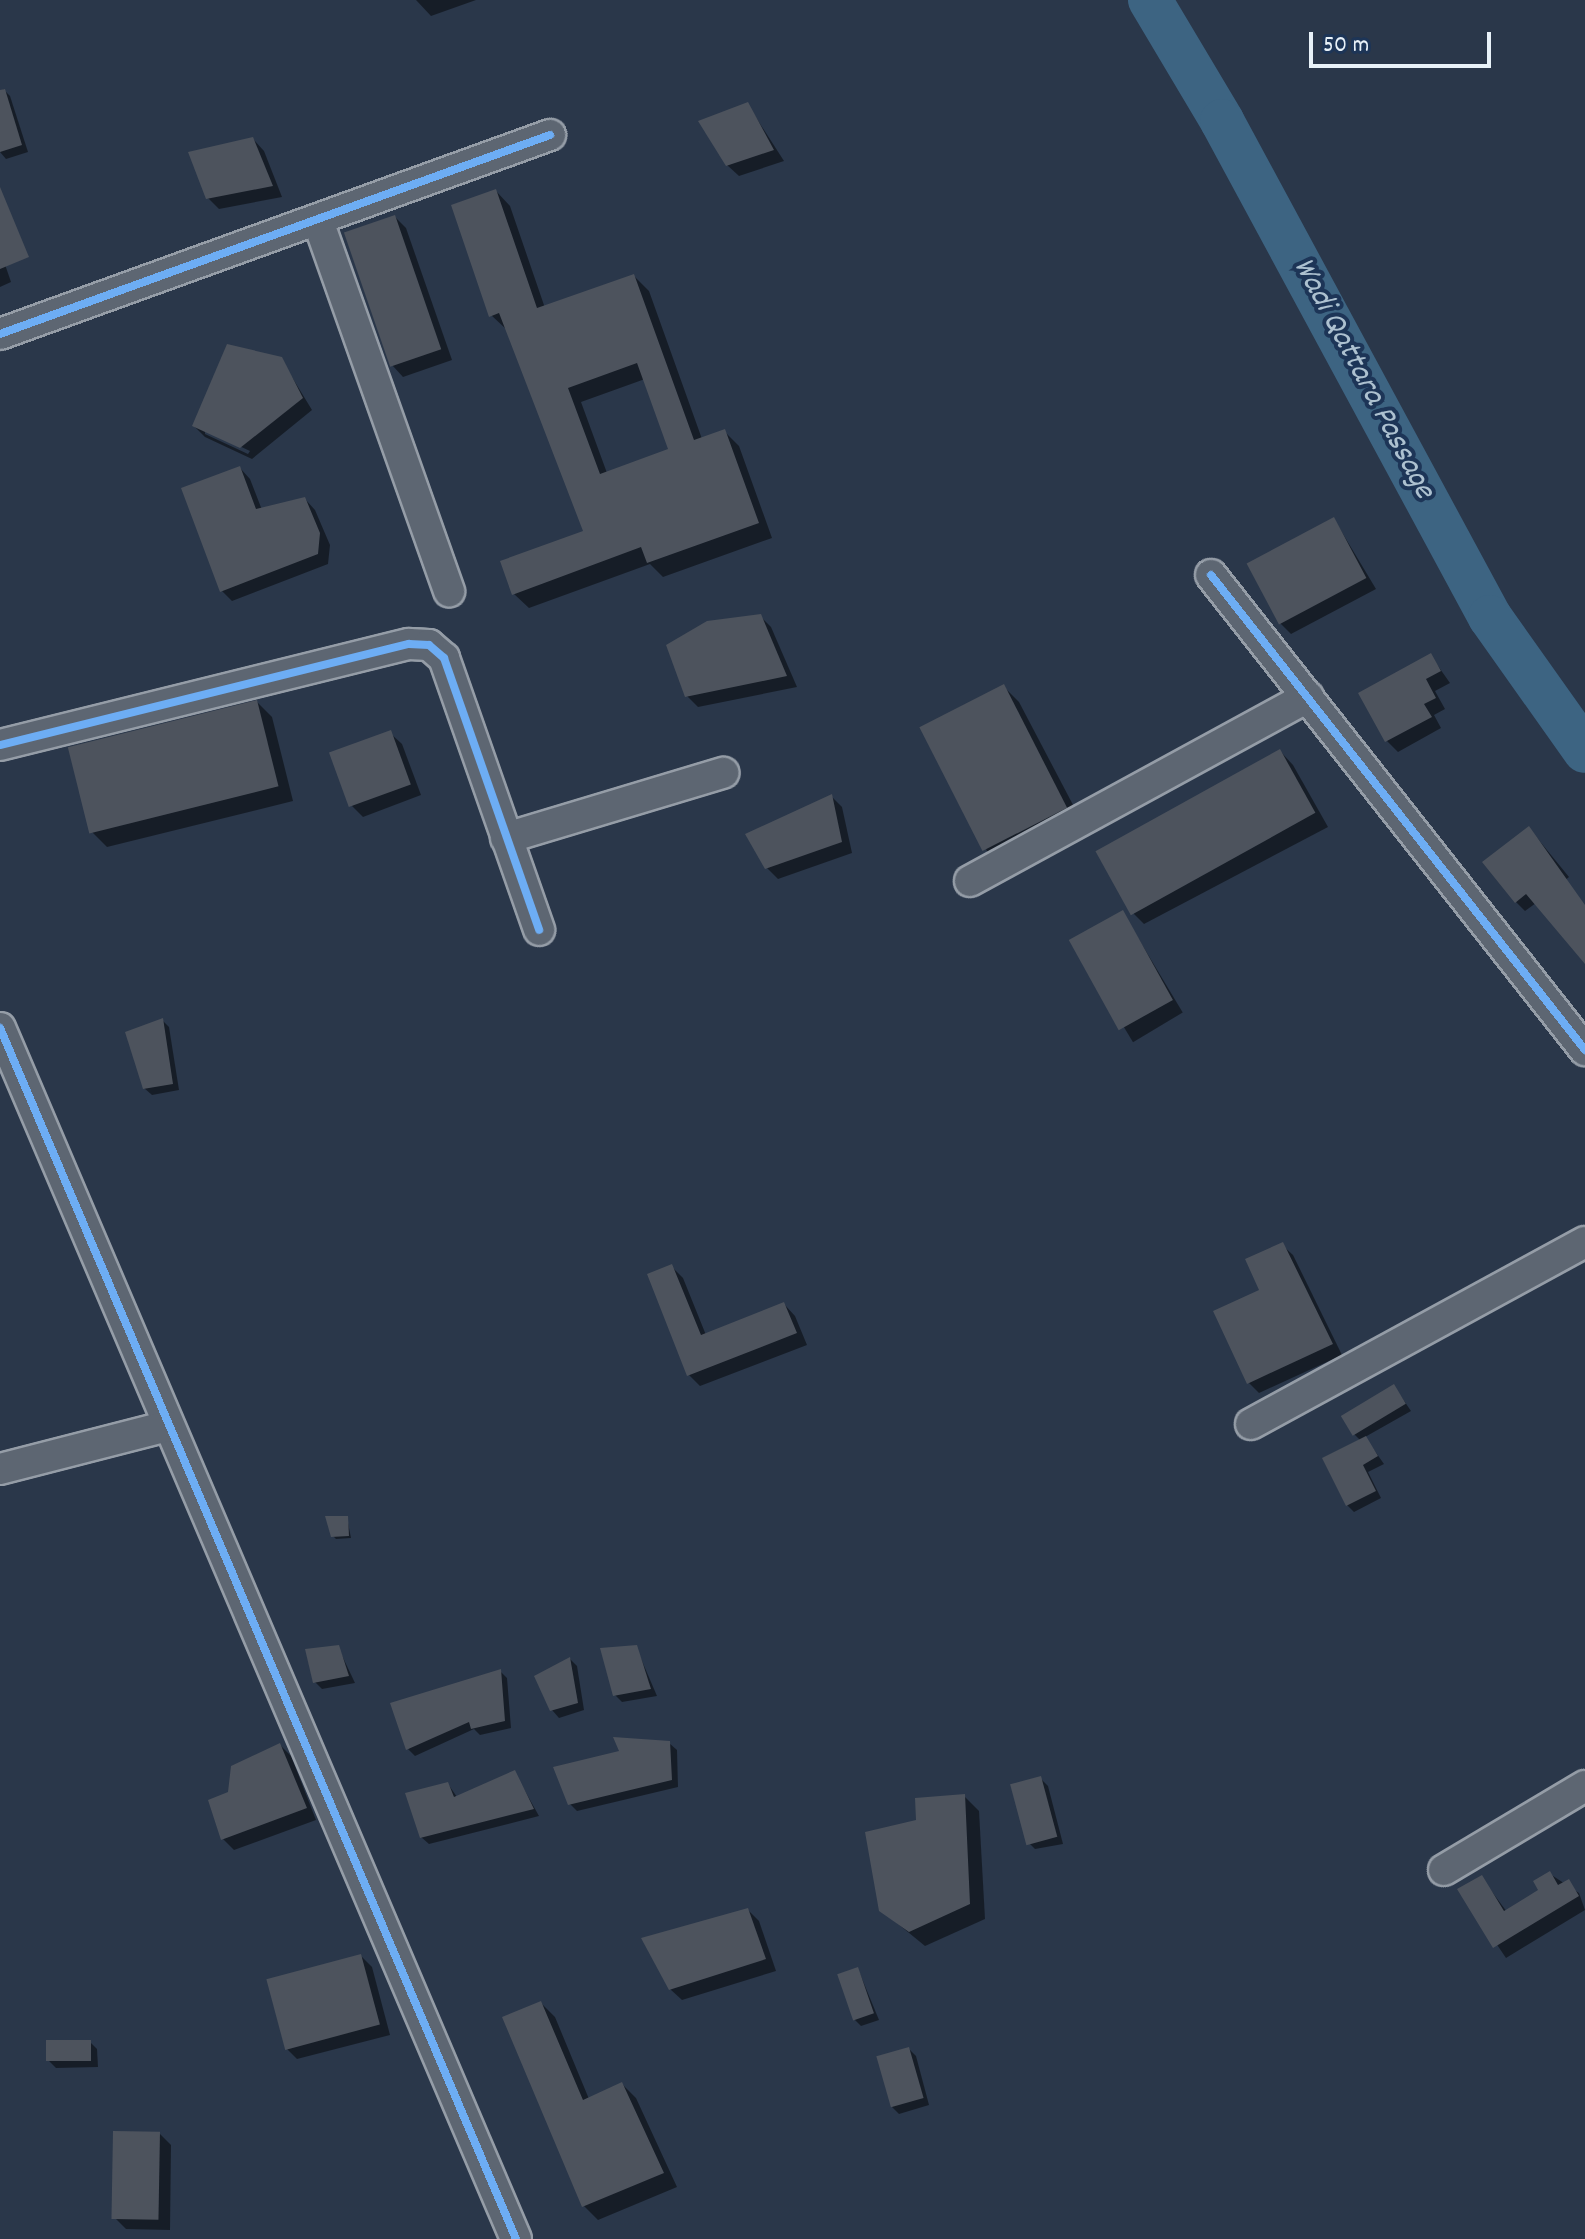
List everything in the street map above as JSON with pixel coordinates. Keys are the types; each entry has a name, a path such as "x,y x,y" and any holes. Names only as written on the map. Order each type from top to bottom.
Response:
{"street":[{"path":"0,334 550,135"},
{"path":"318,221 449,591"},
{"path":"1211,575 1585,1050"},
{"path":"0,745 419,643 444,658 539,930"},
{"path":"970,881 1308,697"},
{"path":"506,838 723,773"},
{"path":"0,1028 516,2239"},
{"path":"1251,1424 1585,1242"},
{"path":"0,1469 167,1426"},
{"path":"1444,1870 1585,1786"}],"building":[{"path":"5,89 22,145 0,152 0,90"},
{"path":"748,102 774,150 726,166 698,121"},
{"path":"253,137 273,186 206,199 188,152"},
{"path":"0,187 29,257 0,269"},
{"path":"496,189 537,308 634,274 694,440 725,429 759,523 647,563 641,547 512,595 500,561 583,531 499,313 489,317 451,205","holes":["637,363 668,449 600,474 568,388"]},
{"path":"395,215 441,349 390,367 344,233"},
{"path":"227,344 282,357 303,398 240,448 192,426"},
{"path":"240,466 256,509 305,497 320,533 318,554 220,592 181,488"},
{"path":"1334,517 1366,578 1279,624 1247,563"},
{"path":"761,614 787,676 685,697 666,645 707,621"},
{"path":"1431,653 1441,671 1426,679 1436,698 1424,704 1432,717 1385,742 1358,693"},
{"path":"1004,684 1067,808 982,851 919,727"},
{"path":"257,700 279,786 89,834 68,747"},
{"path":"391,730 411,785 349,807 329,753"},
{"path":"1280,749 1315,813 1131,915 1095,851"},
{"path":"832,794 842,842 765,869 745,834"},
{"path":"1529,826 1585,905 1585,964 1526,894 1515,903 1482,862"},
{"path":"1123,910 1173,1000 1119,1030 1069,940"},
{"path":"163,1018 173,1084 143,1089 125,1032"},
{"path":"1283,1242 1333,1344 1247,1384 1213,1311 1259,1290 1245,1259"},
{"path":"672,1264 701,1335 784,1302 797,1333 687,1376 647,1274"},
{"path":"1394,1384 1406,1404 1353,1436 1341,1416"},
{"path":"1366,1436 1378,1456 1363,1465 1376,1491 1346,1506 1322,1458"},
{"path":"325,1516 348,1516 349,1536 331,1537"},
{"path":"339,1645 349,1676 313,1683 305,1649"},
{"path":"637,1645 651,1689 613,1696 600,1648"},
{"path":"570,1657 578,1703 550,1711 534,1676"},
{"path":"501,1669 505,1721 471,1729 469,1722 406,1750 390,1703"},
{"path":"613,1737 670,1741 672,1780 568,1805 553,1767 619,1751"},
{"path":"280,1743 307,1808 221,1840 208,1800 228,1792 231,1766"},
{"path":"515,1770 534,1809 420,1838 405,1793 448,1782 454,1797"},
{"path":"1041,1776 1057,1837 1026,1845 1010,1784"},
{"path":"965,1794 970,1904 909,1932 879,1911 865,1832 916,1820 915,1798"},
{"path":"1550,1871 1558,1885 1569,1879 1579,1896 1493,1948 1457,1889 1482,1875 1504,1911 1538,1890 1533,1881"},
{"path":"748,1908 766,1959 669,1990 641,1938"},
{"path":"361,1954 380,2025 285,2050 266,1979"},
{"path":"858,1967 874,2013 853,2020 837,1974"},
{"path":"541,2001 583,2100 622,2082 664,2173 582,2207 502,2017"},
{"path":"46,2040 91,2040 91,2061 46,2061"},
{"path":"909,2047 924,2098 891,2107 876,2056"},
{"path":"113,2131 160,2132 158,2220 111,2219"}],"waterway":[{"name":"Wadi Qattara Passage","path":"1150,0 1222,121 1490,617 1585,751"}],"cycle path":[{"path":"0,334 550,135"},
{"path":"1211,575 1585,1050"},
{"path":"0,745 409,644 429,645 444,658 539,930"},
{"path":"0,1028 516,2239"}]}
